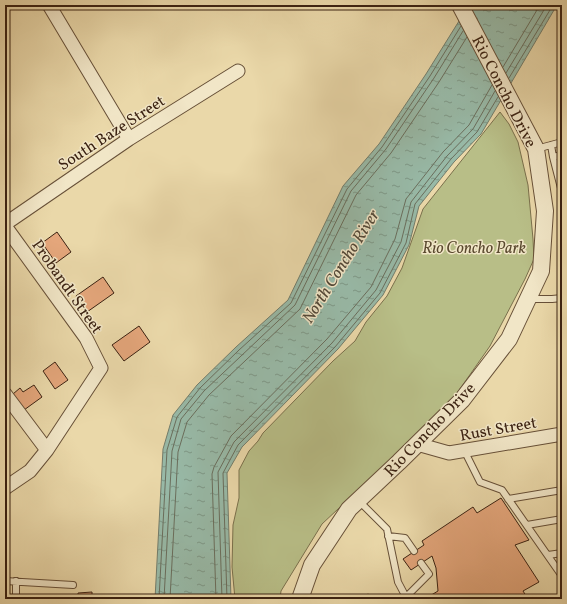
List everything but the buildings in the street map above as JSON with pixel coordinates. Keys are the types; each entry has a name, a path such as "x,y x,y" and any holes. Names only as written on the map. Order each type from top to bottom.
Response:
{"street":[{"path":"49,5 129,140"},
{"name":"Rio Concho Drive","path":"300,599 312,565 349,509 462,400 509,339 540,271 545,211 544,147 508,94 460,5"},
{"name":"South Baze Street","path":"5,225 129,140 238,71"},
{"name":"Probandt Street","path":"5,225 86,338 100,368 47,450"},
{"path":"5,394 47,450 30,470 5,488"},
{"name":"Rust Street","path":"417,444 449,453 562,434"}],"lane":[{"path":"562,142 544,147 553,157 562,192"},
{"path":"553,157 562,155"},
{"path":"527,299 562,298"},
{"path":"464,450 480,482 502,490 562,576"},
{"path":"508,499 562,490"},
{"path":"358,500 387,529 398,582 406,598 430,574 421,563"},
{"path":"527,525 562,519"},
{"path":"388,536 405,538 414,551"},
{"path":"548,555 562,553"},
{"path":"5,580 73,585"},
{"path":"16,581 16,599"}],"green space":[{"name":"Rio Concho Park","path":"500,112 509,124 518,142 528,185 534,259 490,346 448,406 322,524 281,591 280,599 235,599 232,567 233,525 239,498 239,470 249,451 263,433 333,361 355,341 366,322 387,296 402,268 423,209"}],"water":[{"name":"North Concho River","path":"469,5 557,5 481,134 454,162 419,206 409,245 383,295 338,349 242,447 227,473 231,599 155,599 163,449 173,415 197,385 288,300 343,186 379,144 426,74"}]}
